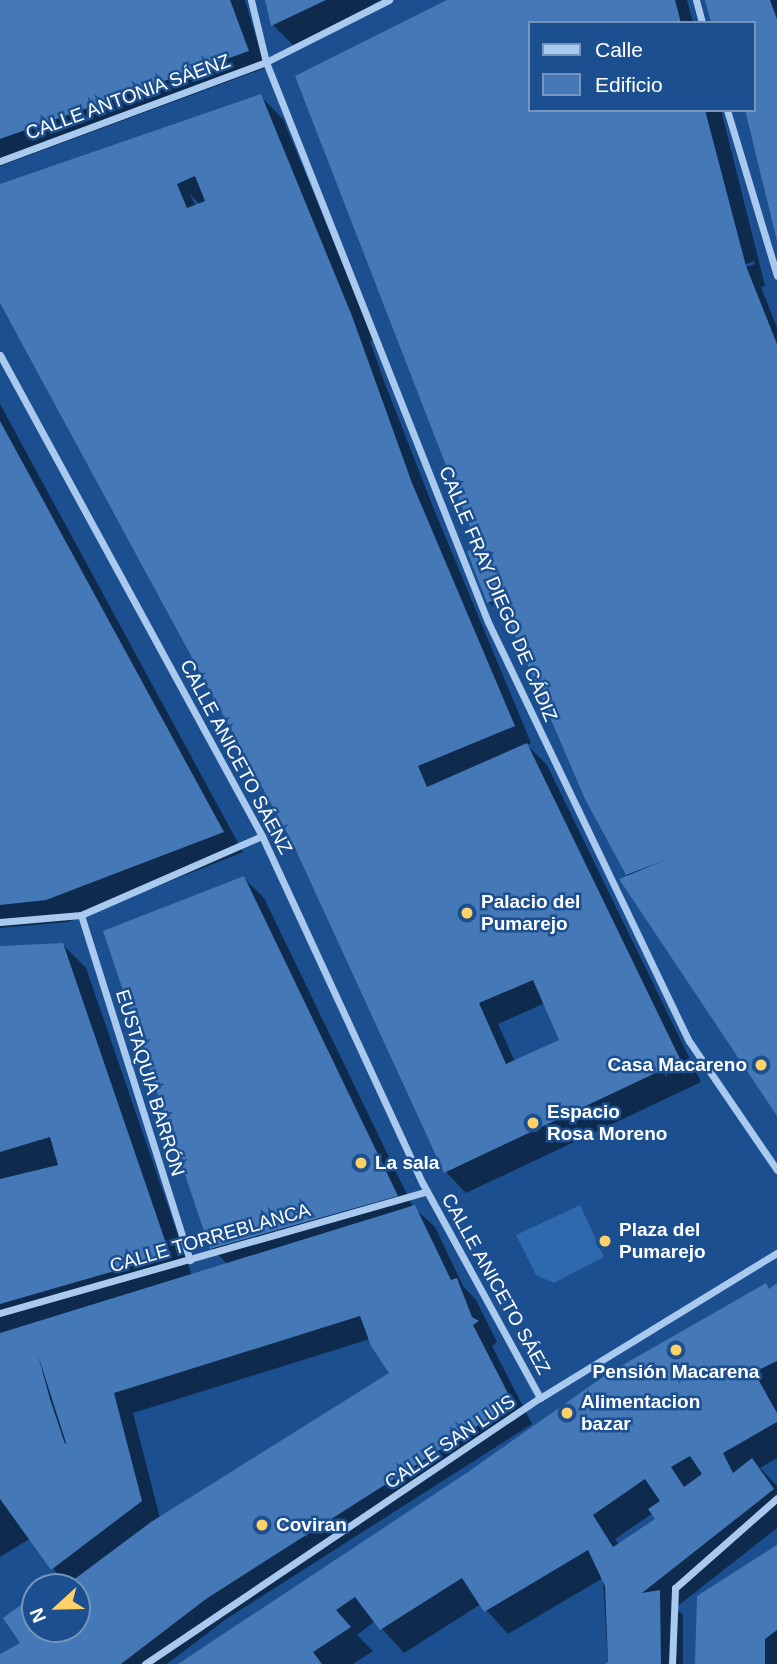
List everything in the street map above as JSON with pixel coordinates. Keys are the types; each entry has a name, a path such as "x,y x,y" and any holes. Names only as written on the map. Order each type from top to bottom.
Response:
{"street":[{"name":"CALLE FRAY DIEGO DE CÁDIZ","path":"251,0 266,62 488,622 689,1041 777,1171"},
{"name":"CALLE ANTONIA SÁENZ","path":"0,161 266,62 389,0"},
{"path":"696,0 701,21"},
{"path":"728,112 777,276"},
{"name":"CALLE ANICETO SÁENZ","path":"0,355 262,836 425,1187"},
{"path":"0,922 81,915 262,836"},
{"name":"EUSTAQUIA BARRÓN","path":"81,915 190,1260"},
{"name":"CALLE TORREBLANCA","path":"0,1312 190,1260 425,1187"},
{"name":"CALLE ANICETO SÁEZ","path":"425,1187 540,1398"},
{"name":"CALLE SAN LUIS","path":"145,1664 540,1398 777,1253"},
{"path":"672,1664 675,1588 777,1498"}],"shaded area":[{"path":"580,1205 604,1257 554,1283 536,1275 516,1235"}],"building":[{"path":"0,0 230,0 249,51 0,139"},
{"path":"265,0 326,0 271,26"},
{"path":"447,0 675,0 680,21 528,21 528,112 706,112 746,266 777,344 777,1116 619,879 668,859 626,875 585,799 499,598 487,603 467,551 478,548 295,76"},
{"path":"705,0 770,0 777,19 777,241 745,112 756,112 756,21 710,21"},
{"path":"261,94 352,316 412,483 515,726 418,766 427,787 527,743 681,1061 444,1173 294,846 0,303 0,184","holes":["195,176 205,201 187,208 177,184","533,980 559,1040 506,1064 479,1003"]},
{"path":"0,421 224,832 46,900 0,905"},
{"path":"244,876 398,1196 210,1249 103,931"},
{"path":"63,943 170,1255 0,1304 0,1179 58,1165 50,1137 0,1152 0,946"},
{"path":"415,1205 451,1280 457,1278 472,1317 479,1321 473,1325 513,1403 206,1599 121,1664 0,1664 0,1654 20,1643 3,1618 21,1605 21,1643 91,1643 91,1573 83,1573 151,1522 389,1373 371,1346 360,1316 114,1393 142,1501 51,1570 0,1499 0,1333","holes":["38,1355 66,1443 50,1399"]},
{"path":"766,1283 769,1289 777,1283 777,1361 754,1372 777,1413 777,1422 723,1453 733,1473 752,1458 774,1489 642,1593 660,1590 661,1664 605,1664 608,1662 605,1586 588,1550 484,1612 462,1578 380,1630 355,1597 336,1610 351,1627 313,1652 322,1664 178,1664 468,1472 607,1374","holes":["690,1456 702,1474 684,1487 671,1467","645,1479 660,1501 648,1509 655,1519 613,1547 593,1515"]},
{"path":"777,1545 777,1630 765,1639 765,1664 695,1664 697,1596"}],"place":[{"name":"Palacio del Pumarejo","path":"467,913"},
{"name":"Casa Macareno","path":"761,1065"},
{"name":"Espacio Rosa Moreno","path":"533,1123"},
{"name":"La sala","path":"361,1163"},
{"name":"Plaza del Pumarejo","path":"605,1241"},
{"name":"Pensión Macarena","path":"676,1350"},
{"name":"Alimentacion bazar","path":"567,1413"},
{"name":"Coviran","path":"262,1525"}]}
